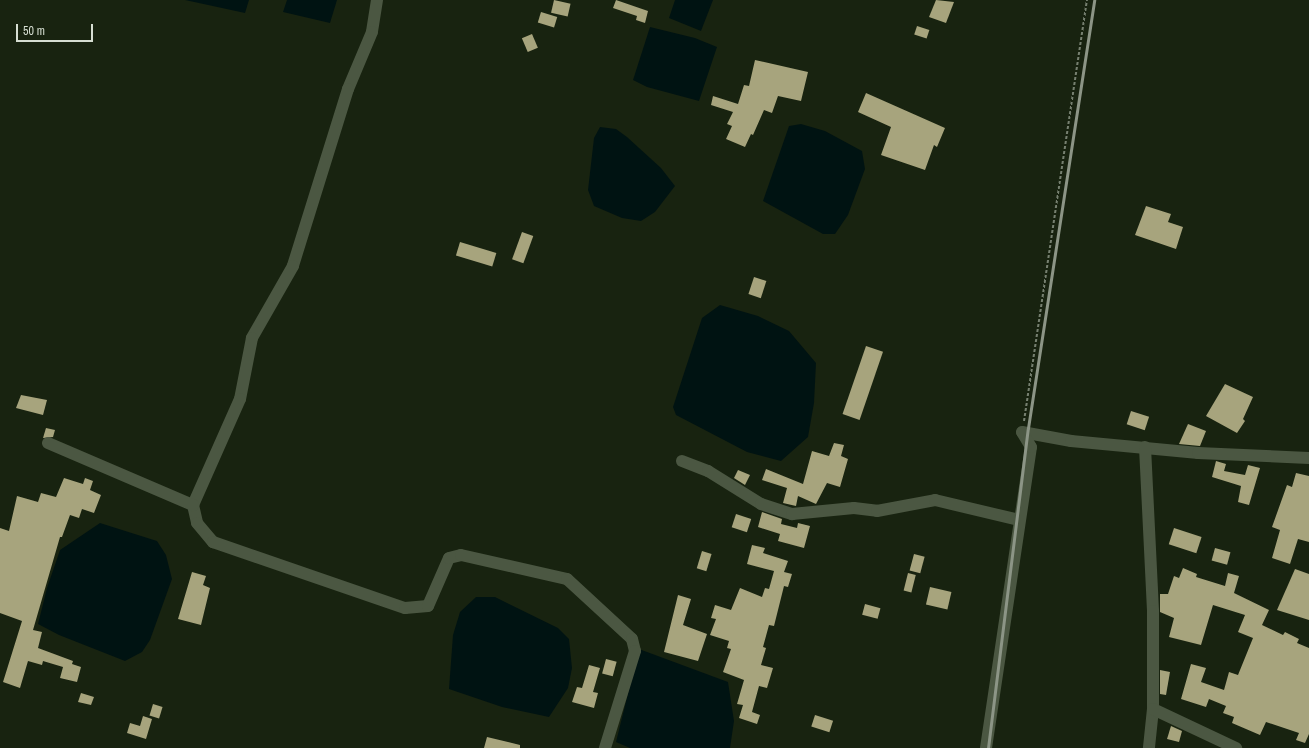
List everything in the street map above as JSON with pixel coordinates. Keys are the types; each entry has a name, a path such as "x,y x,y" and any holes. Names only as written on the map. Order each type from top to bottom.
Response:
{"street":[{"path":"377,0 372,32 348,89 293,266 252,338 240,399 193,505 196,524 213,542 405,608 428,606 449,558 461,555 567,579 632,639 635,651 605,748"},
{"path":"1022,432 1071,441 1198,453 1309,458"},
{"path":"986,748 1031,447 1022,432"},
{"path":"48,443 193,505"},
{"path":"1145,447 1154,611 1153,709 1149,748"},
{"path":"682,461 708,471 761,504 792,514 854,508 877,511 935,500 1019,520"},
{"path":"1153,709 1236,748"}],"path":[{"path":"1022,432 1087,0"}],"shaded area":[{"path":"185,0 249,0 245,13"},
{"path":"287,0 337,0 330,23 283,12"},
{"path":"675,0 713,0 701,31 669,18"},
{"path":"650,27 695,38 717,47 699,101 647,87 633,80"},
{"path":"801,124 825,131 862,151 865,169 848,215 835,234 823,234 763,201 789,126"},
{"path":"600,127 616,129 627,137 661,168 675,186 655,212 641,221 622,218 594,206 588,190 594,138"},
{"path":"720,305 758,316 789,331 816,363 814,403 808,437 781,461 747,452 676,415 673,407 702,318"},
{"path":"100,523 157,541 166,555 172,579 150,640 142,652 125,661 59,635 38,624 47,588 60,550"},
{"path":"476,597 495,597 558,628 569,639 572,668 568,688 549,717 502,707 449,689 453,635 460,612"},
{"path":"639,649 728,682 734,721 730,748 630,748 616,742"}],"building":[{"path":"554,0 571,4 568,16 551,13"},
{"path":"616,0 648,11 645,23 636,20 637,16 613,8"},
{"path":"936,0 954,2 946,23 929,17"},
{"path":"541,12 557,17 554,27 538,23"},
{"path":"917,26 929,30 927,39 914,35"},
{"path":"532,34 538,48 528,52 522,38"},
{"path":"755,60 808,72 801,101 778,96 772,113 764,110 753,135 751,134 745,147 726,139 732,126 727,124 733,112 711,105 713,96 738,104 744,85 749,86"},
{"path":"866,93 945,128 937,147 934,145 925,170 881,155 891,127 858,112"},
{"path":"1146,206 1171,214 1168,222 1183,227 1176,249 1135,235"},
{"path":"522,232 533,236 523,263 512,259"},
{"path":"460,242 496,253 492,266 456,255"},
{"path":"754,277 766,281 761,298 748,294"},
{"path":"866,346 883,352 860,420 843,414"},
{"path":"1225,384 1253,397 1243,419 1245,421 1237,433 1206,416"},
{"path":"21,395 47,400 43,415 16,408"},
{"path":"1131,411 1149,417 1145,430 1127,424"},
{"path":"1188,424 1206,431 1200,446 1179,444"},
{"path":"46,428 55,430 53,437 43,438"},
{"path":"834,443 844,445 841,456 848,459 840,487 827,483 816,504 798,496 796,506 783,503 787,488 762,480 766,469 803,484 812,451 829,456"},
{"path":"1216,461 1226,464 1224,471 1245,475 1248,465 1260,468 1249,505 1238,502 1241,486 1212,477"},
{"path":"738,470 750,475 745,485 734,478"},
{"path":"1296,473 1309,476 1309,542 1298,539 1290,564 1272,558 1280,530 1272,527 1287,485 1292,487"},
{"path":"64,478 83,484 85,478 93,481 90,490 101,495 94,513 82,509 79,518 70,515 62,537 60,537 33,630 42,632 38,648 73,661 72,664 81,667 77,682 60,678 63,667 43,661 42,665 28,661 20,688 3,682 22,621 0,613 0,528 9,531 17,496 38,502 41,493 56,497"},
{"path":"762,512 782,519 781,524 797,528 798,523 810,526 804,548 778,541 780,534 758,527"},
{"path":"736,514 751,519 747,532 732,527"},
{"path":"1174,528 1202,537 1196,553 1169,544"},
{"path":"752,545 765,548 763,553 788,561 784,572 792,574 788,587 784,586 774,626 769,625 763,647 766,648 761,665 773,668 767,688 759,686 752,712 760,715 757,724 739,718 743,705 737,704 744,680 723,672 731,649 727,648 729,641 710,635 716,619 711,618 715,605 731,610 740,588 762,597 765,588 769,589 774,571 747,564"},
{"path":"1215,548 1230,552 1227,565 1212,561"},
{"path":"702,551 712,554 706,571 697,568"},
{"path":"914,554 925,557 920,573 910,570"},
{"path":"1183,568 1197,574 1196,577 1225,586 1228,573 1239,576 1234,593 1269,610 1262,625 1283,635 1285,632 1299,639 1297,643 1309,648 1309,734 1305,743 1296,740 1299,733 1266,722 1260,735 1232,723 1234,717 1223,713 1226,706 1209,699 1206,707 1181,699 1191,664 1206,668 1201,682 1224,690 1229,672 1238,675 1253,638 1238,632 1245,615 1213,605 1201,645 1169,637 1174,618 1160,612 1160,594 1168,594 1174,576 1179,578"},
{"path":"1295,569 1309,574 1309,620 1277,610"},
{"path":"192,572 206,576 203,585 210,588 201,625 178,619"},
{"path":"908,573 916,575 911,592 904,590"},
{"path":"930,587 951,592 947,609 926,605"},
{"path":"678,595 691,599 683,625 707,634 698,661 664,652"},
{"path":"865,604 880,608 878,619 862,615"},
{"path":"606,659 617,662 613,676 602,673"},
{"path":"589,665 600,668 593,692 598,693 594,708 572,702 577,687 582,688"},
{"path":"1160,670 1170,672 1166,695 1160,694"},
{"path":"81,693 94,697 91,705 78,702"},
{"path":"153,704 163,707 159,718 149,715"},
{"path":"815,715 833,721 829,732 811,726"},
{"path":"143,716 152,719 146,739 127,733 130,723 140,726"},
{"path":"1171,726 1182,731 1179,742 1167,739"},
{"path":"487,737 520,745 520,748 484,748"}],"railway":[{"path":"988,748 1028,428 1094,0"}]}
